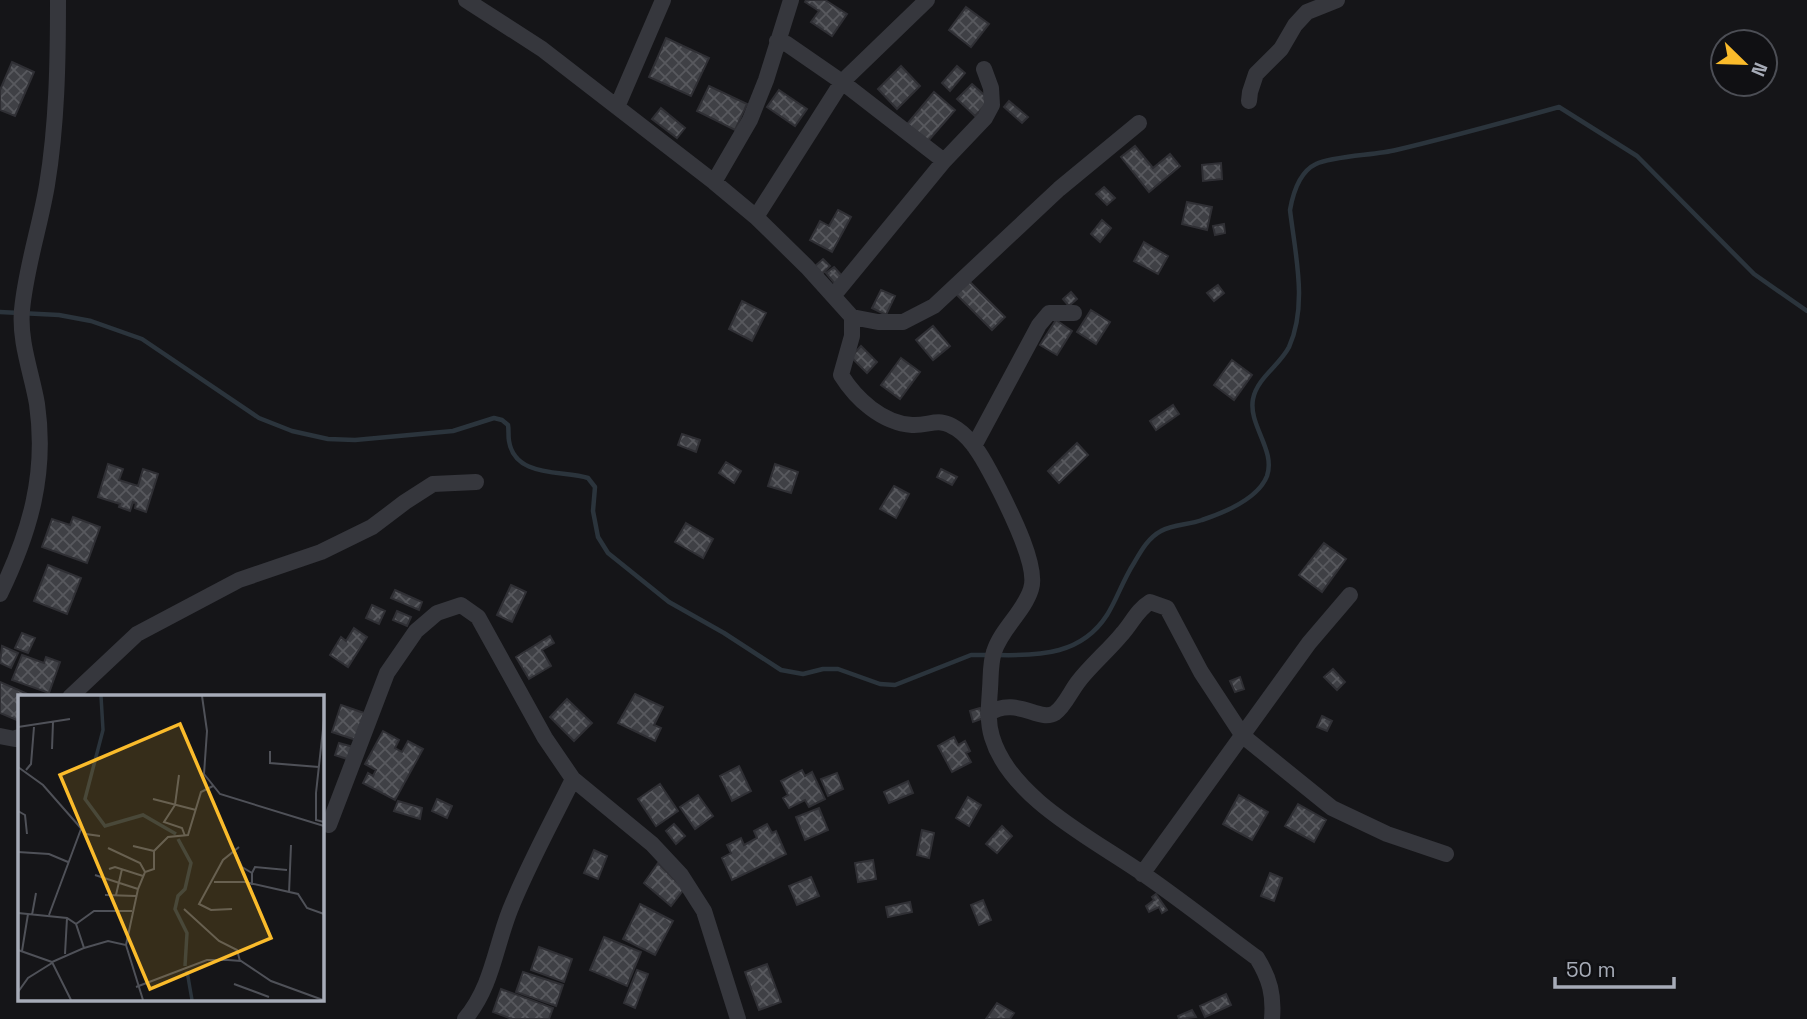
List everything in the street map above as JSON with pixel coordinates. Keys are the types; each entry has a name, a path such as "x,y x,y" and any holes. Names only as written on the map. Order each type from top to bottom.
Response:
{"street":[{"path":"0,594 27,533 36,495 40,453 37,404 26,358 22,313 30,257 47,187 57,88 58,0"},
{"path":"466,0 542,49 714,182 756,217 834,295 852,317 852,336 841,375 851,391 882,417 912,425 940,421 958,430 974,446 1029,554 1032,588 999,637 992,655 988,714 992,738 1004,762 1027,791 1051,813 1142,874 1257,958 1269,977 1274,999 1272,1019"},
{"path":"617,107 663,0"},
{"path":"714,182 750,120 766,80 791,0"},
{"path":"756,217 842,82 927,0"},
{"path":"1249,101 1256,74 1281,49 1295,24 1307,12 1337,0"},
{"path":"777,41 787,44 842,82 944,161"},
{"path":"834,295 944,161 985,118 992,105 992,88 984,69"},
{"path":"852,317 878,322 903,322 934,306 1059,189 1139,123"},
{"path":"974,446 1039,325 1049,313 1074,313"},
{"path":"72,695 138,634 239,580 321,552 372,527 433,484 476,482"},
{"path":"1142,874 1309,643 1350,595"},
{"path":"988,714 1008,705 1045,715 1055,712 1080,679 1125,632 1141,608 1150,602 1167,608 1201,672 1243,736 1332,808 1387,834 1446,854"},
{"path":"329,825 387,673 416,631 436,613 461,604 478,617 545,738 573,779 652,844 681,875 704,911 738,1019"},
{"path":"0,736 18,738"},
{"path":"465,1019 477,1004 492,973 510,910 573,779"}],"building":[{"path":"825,0 847,14 832,36 811,22 819,11 805,2"},
{"path":"966,7 989,24 971,47 949,30"},
{"path":"666,38 709,58 691,96 649,77"},
{"path":"12,62 34,72 15,116 0,110 0,90"},
{"path":"901,66 920,86 897,109 878,89"},
{"path":"957,66 965,73 950,91 942,83"},
{"path":"972,84 990,100 975,116 957,99"},
{"path":"709,86 747,104 735,130 697,111"},
{"path":"779,90 807,109 795,126 767,107"},
{"path":"934,92 955,110 928,141 907,124"},
{"path":"1009,101 1028,117 1022,123 1004,107"},
{"path":"661,108 685,128 677,138 652,119"},
{"path":"1135,146 1153,168 1170,154 1180,166 1149,192 1121,157"},
{"path":"1221,163 1222,179 1203,181 1202,165"},
{"path":"1104,187 1115,198 1107,205 1096,194"},
{"path":"1187,202 1212,207 1207,230 1182,224"},
{"path":"838,210 851,217 832,252 810,240 820,221 829,226"},
{"path":"1102,220 1111,228 1100,242 1091,234"},
{"path":"1224,224 1225,233 1215,235 1213,226"},
{"path":"1144,242 1168,256 1158,274 1134,261"},
{"path":"823,259 830,266 822,274 815,266"},
{"path":"834,267 843,277 835,284 826,273"},
{"path":"969,281 1005,317 992,330 956,294"},
{"path":"1218,285 1224,293 1214,301 1207,293"},
{"path":"881,290 895,296 886,315 872,308"},
{"path":"1071,292 1077,299 1069,306 1063,299"},
{"path":"742,301 766,313 752,341 729,329"},
{"path":"1091,310 1110,322 1096,344 1077,332"},
{"path":"1056,320 1072,331 1057,355 1040,345"},
{"path":"933,326 950,346 933,360 916,340"},
{"path":"861,346 877,362 867,373 851,357"},
{"path":"901,358 920,372 900,399 881,385"},
{"path":"1232,360 1252,375 1234,400 1214,385"},
{"path":"1173,405 1179,414 1156,430 1150,421"},
{"path":"682,434 700,440 696,452 678,445"},
{"path":"1077,443 1088,455 1059,483 1048,471"},
{"path":"726,462 741,471 734,483 719,473"},
{"path":"108,464 123,469 119,480 138,486 143,469 158,474 146,512 135,508 136,503 133,502 130,511 119,507 120,504 98,497"},
{"path":"775,464 798,472 791,493 768,486"},
{"path":"941,469 957,477 952,485 937,477"},
{"path":"894,486 909,494 896,518 880,509"},
{"path":"73,517 100,527 87,563 42,547 52,519 70,525"},
{"path":"686,523 713,539 703,558 675,542"},
{"path":"1324,543 1346,559 1322,592 1299,575"},
{"path":"48,565 81,578 67,614 34,601"},
{"path":"511,585 526,592 512,622 497,615"},
{"path":"395,590 422,602 419,610 391,598"},
{"path":"372,605 385,611 379,624 366,618"},
{"path":"397,611 411,617 407,626 393,620"},
{"path":"354,628 367,637 348,667 330,655 341,637 346,641"},
{"path":"22,633 35,638 28,653 15,648"},
{"path":"550,636 554,643 542,650 551,666 529,679 516,657"},
{"path":"2,646 18,653 11,668 0,663"},
{"path":"22,655 44,663 46,657 60,662 49,693 12,680"},
{"path":"1333,669 1345,682 1337,690 1324,677"},
{"path":"1240,677 1244,689 1235,692 1230,681"},
{"path":"0,682 30,695 18,695 18,721 0,713"},
{"path":"635,694 663,707 654,725 661,728 655,741 618,723"},
{"path":"567,699 592,723 574,741 550,717"},
{"path":"341,705 364,713 356,740 332,732"},
{"path":"980,708 984,718 973,722 970,711"},
{"path":"1322,716 1332,721 1327,731 1317,727"},
{"path":"383,731 399,740 395,748 402,752 408,741 423,749 395,800 363,783 368,773 373,776 376,770 365,764"},
{"path":"954,737 958,745 965,741 970,751 966,753 971,762 952,772 938,746"},
{"path":"339,743 357,748 353,761 335,755"},
{"path":"739,766 751,791 732,801 720,776"},
{"path":"802,770 805,776 812,772 825,799 809,807 805,800 789,808 783,798 788,795 781,781"},
{"path":"837,773 843,789 828,796 821,779"},
{"path":"908,781 913,793 889,803 884,792"},
{"path":"660,784 678,811 656,826 638,799"},
{"path":"698,795 713,816 695,829 680,807"},
{"path":"1239,795 1268,812 1252,840 1223,824"},
{"path":"968,797 981,805 969,826 956,818"},
{"path":"437,799 452,806 447,818 432,811"},
{"path":"398,801 422,808 420,819 394,811"},
{"path":"1298,804 1326,820 1314,842 1285,826"},
{"path":"819,808 828,830 805,840 796,817"},
{"path":"674,824 685,836 676,844 666,831"},
{"path":"767,824 772,833 776,831 786,854 732,880 722,858 731,853 727,845 741,838 744,845 757,838 754,831"},
{"path":"1002,826 1012,836 997,853 986,844"},
{"path":"922,830 934,833 929,858 917,855"},
{"path":"594,850 607,856 598,879 584,873"},
{"path":"873,860 876,879 858,882 855,863"},
{"path":"658,863 684,889 671,906 644,883"},
{"path":"1270,873 1282,878 1274,901 1261,896"},
{"path":"811,877 819,896 797,905 789,886"},
{"path":"1156,894 1167,910 1162,913 1159,907 1149,912 1146,906 1154,900 1152,897"},
{"path":"983,900 991,920 979,925 971,905"},
{"path":"910,902 912,912 888,917 886,907"},
{"path":"640,904 673,921 655,955 623,939"},
{"path":"604,937 641,952 627,986 590,970"},
{"path":"539,947 572,959 564,982 531,970"},
{"path":"767,964 781,1002 759,1010 745,972"},
{"path":"637,970 648,974 635,1008 624,1003"},
{"path":"523,972 563,985 556,1006 516,992"},
{"path":"501,989 553,1008 549,1019 512,1019 493,1012"},
{"path":"1226,994 1231,1005 1205,1017 1200,1006"},
{"path":"997,1003 1014,1013 1010,1019 986,1019"},
{"path":"1192,1010 1196,1017 1179,1019 1178,1016"}],"waterway":[{"path":"998,655 1045,653 1073,645 1085,638 1107,615 1130,569 1152,537 1166,529 1197,522 1229,509 1256,492 1262,484 1269,466 1254,418 1253,399 1259,385 1285,354 1295,331 1299,297 1290,210 1295,190 1305,172 1323,161 1396,150 1559,107 1637,156 1754,274 1807,311"},
{"path":"0,312 59,315 91,321 142,339 259,418 292,431 328,439 355,440 453,431 494,418 502,420 508,425 509,441 513,453 520,461 541,470 588,478 595,487 593,511 598,537 608,553 669,602 781,670 803,674 823,669 838,669 880,684 895,685 971,655 990,655"}]}
